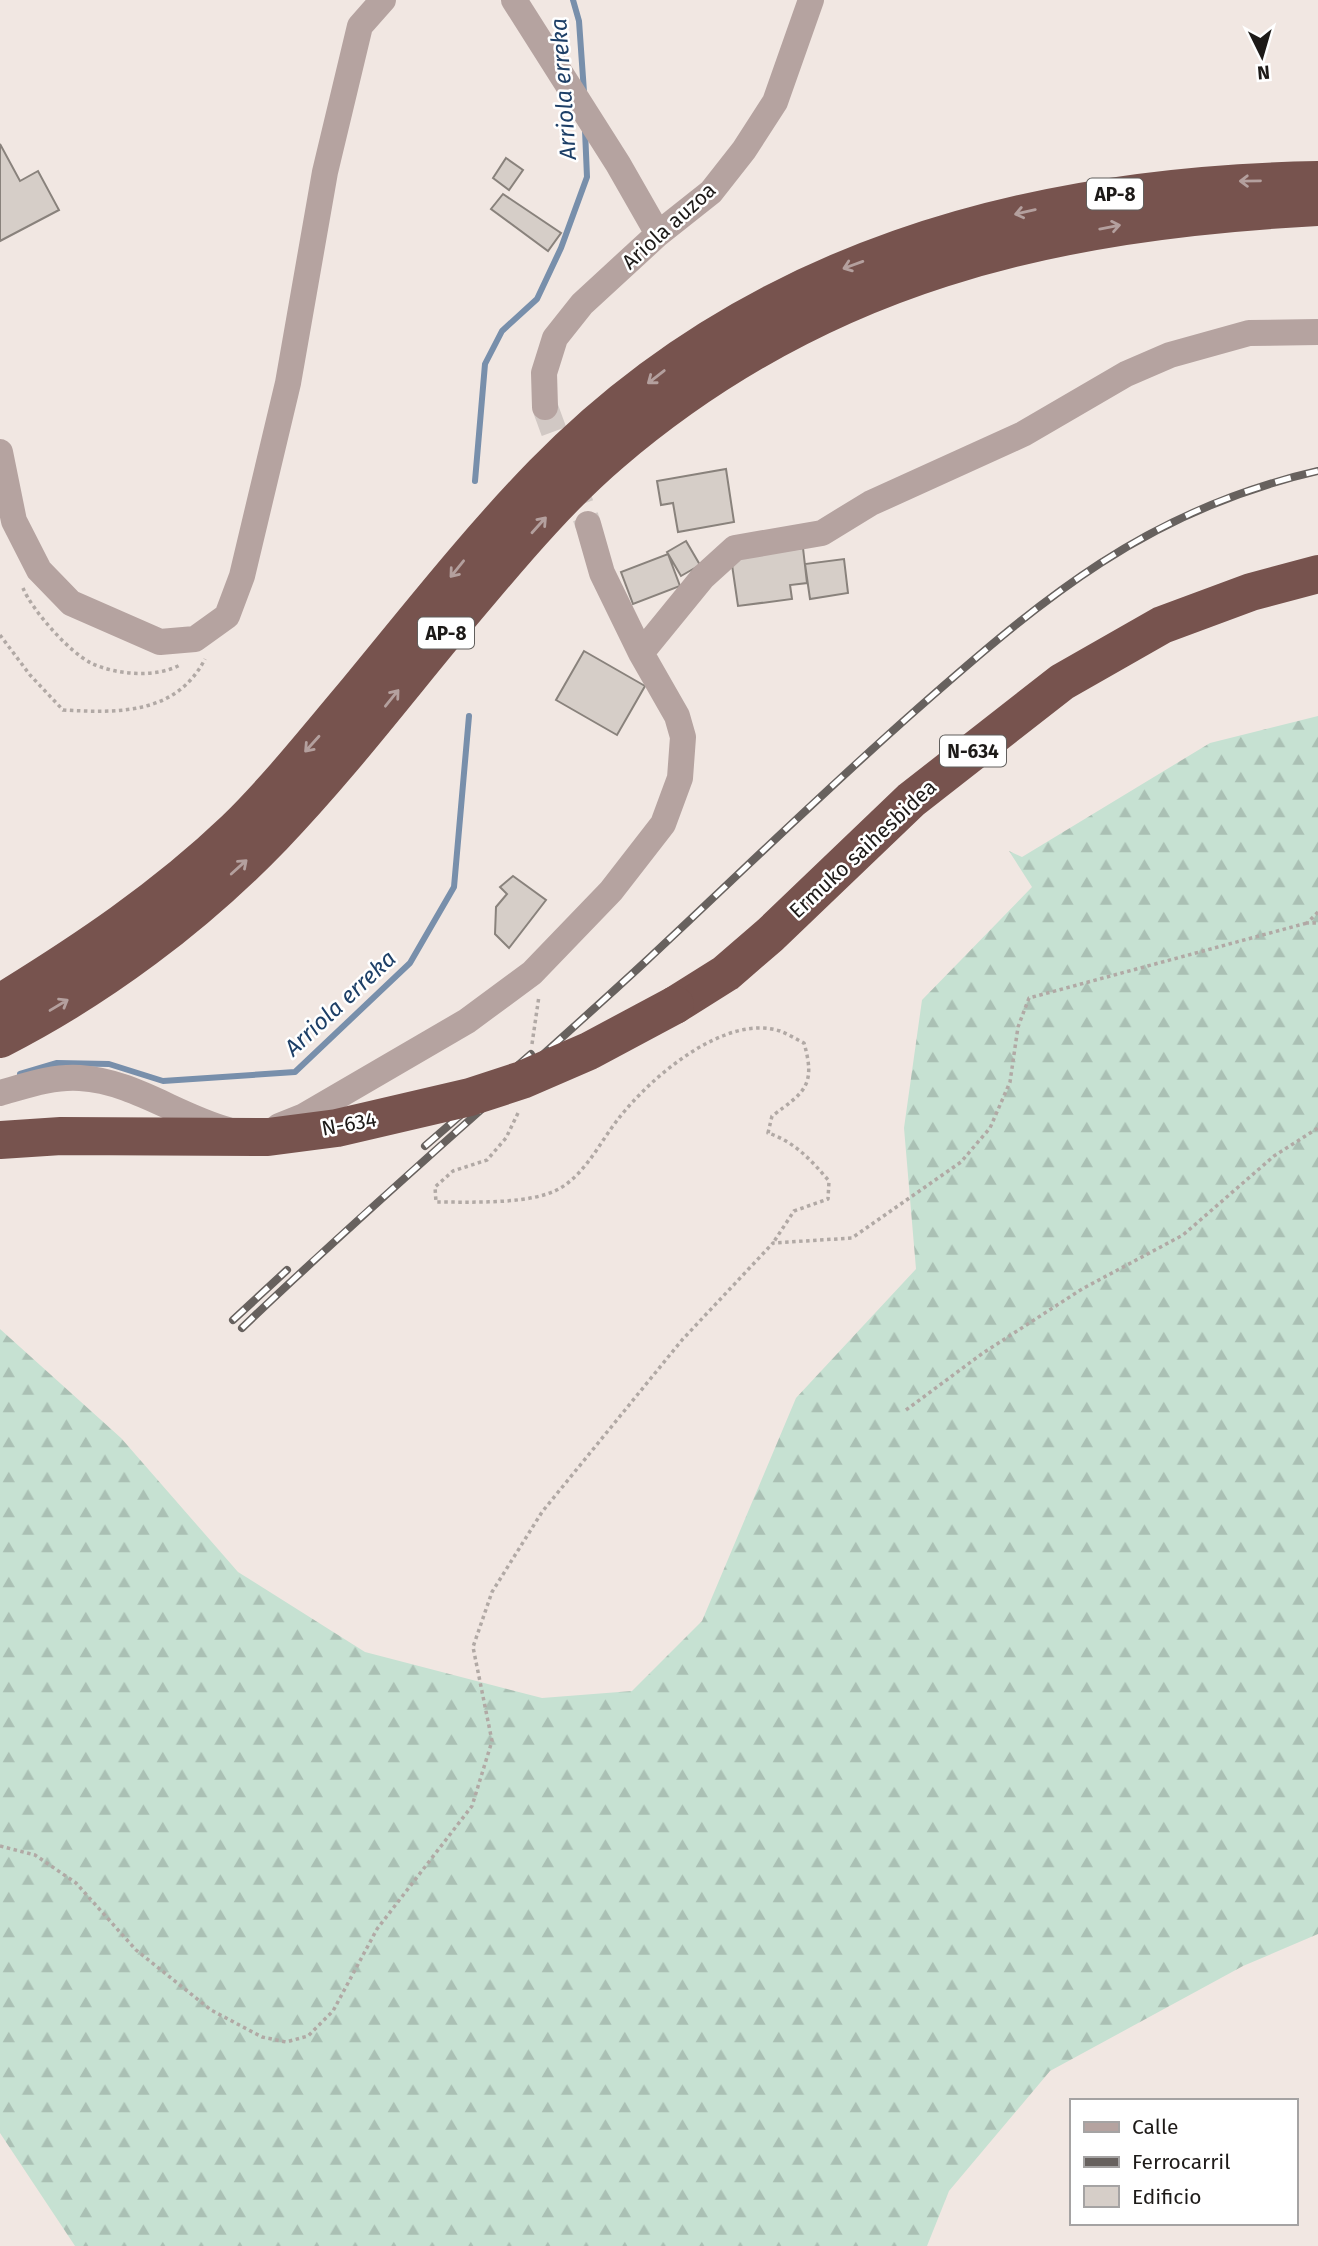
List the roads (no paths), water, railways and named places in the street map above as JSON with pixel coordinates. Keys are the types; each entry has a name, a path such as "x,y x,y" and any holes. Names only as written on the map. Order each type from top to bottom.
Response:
{"highway":[{"name":"AP-8","path":"0,1003 86,951 165,890 236,829 317,740 465,559 544,474 596,423 675,362 756,311 840,269 917,241 1024,211 1123,192 1213,183 1318,180"},
{"name":"AP-8","path":"0,1039 101,979 188,914 271,838 338,764 478,594 555,508 610,454 684,396 782,335 850,300 925,272 1029,243 1125,224 1224,212 1318,207"},
{"name":"Ermuko saihesbidea","path":"675,1005 726,973 770,935 911,800 1062,682 1162,625 1251,592 1318,575"},
{"name":"N-634","path":"0,1140 61,1136 268,1136 337,1128 443,1104 522,1080 589,1051 675,1005"}],"street":[{"path":"0,452 14,521 39,570 71,603 160,642 195,639 227,616 242,576 288,383 325,172 360,26 383,0"},
{"path":"514,0 611,152 658,234"},
{"name":"Ariola auzoa","path":"545,407 544,373 555,338 582,304 658,234 711,192 744,150 775,102 811,0"},
{"path":"641,653 703,577 735,548 822,533 871,503 1023,435 1126,374 1170,355 1248,333 1318,331"},
{"path":"0,1093 37,1082 79,1077 120,1085 226,1130 261,1133 304,1116 467,1021 542,963 641,855 663,824 680,778 683,737 677,716 641,653 602,573 588,524"}],"waterway":[{"name":"Arriola erreka","path":"573,0 579,21 584,92"},
{"name":"Arriola erreka","path":"475,481 485,364 502,331 537,299 561,248 587,177 585,130"},
{"name":"Arriola erreka","path":"20,1074 57,1063 109,1064 163,1081 295,1072 410,963 454,887 469,716"}],"tunnel":[{"path":"545,407 588,524"}],"railway":[{"path":"242,1328 645,962 881,741 1008,631 1100,563 1149,534 1201,509 1257,488 1318,471"},
{"path":"425,1146 531,1054"},
{"path":"233,1320 287,1270"}]}
